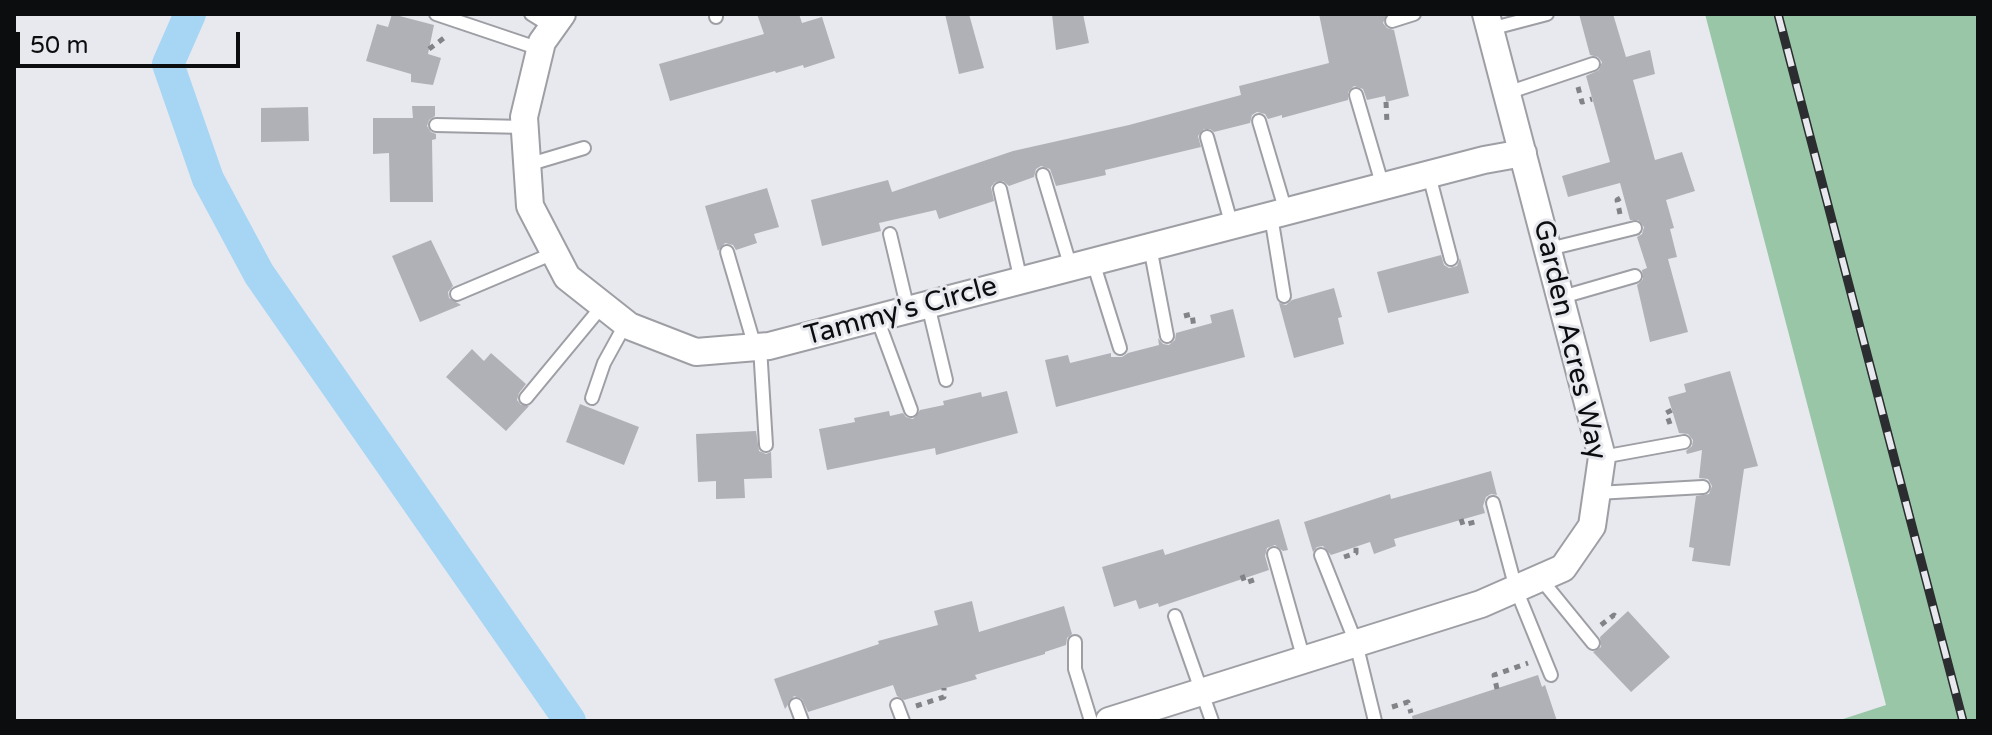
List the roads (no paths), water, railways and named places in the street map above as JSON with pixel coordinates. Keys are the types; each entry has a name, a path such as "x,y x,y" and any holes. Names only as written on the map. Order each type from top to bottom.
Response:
{"street":[{"name":"Garden Acres Way","path":"1109,721 1481,604 1563,568 1592,526 1602,457 1488,21"},
{"name":"Tammy's Circle","path":"546,26 524,117 530,206 567,277 626,323 696,352 757,347 1484,160 1523,153"}],"lane":[{"path":"436,14 546,26"},
{"path":"1392,21 1414,14"},
{"path":"1488,21 1547,14"},
{"path":"1507,93 1593,64"},
{"path":"1356,95 1383,187"},
{"path":"1259,121 1279,214 1284,296"},
{"path":"436,125 525,127"},
{"path":"1207,137 1232,226"},
{"path":"527,165 584,148"},
{"path":"1043,175 1120,348"},
{"path":"1429,175 1451,259"},
{"path":"1000,189 1021,281"},
{"path":"1549,249 1635,228"},
{"path":"890,234 946,380"},
{"path":"1150,247 1167,336"},
{"path":"727,252 757,347 766,445"},
{"path":"457,294 554,253"},
{"path":"1562,297 1635,276"},
{"path":"526,398 603,305"},
{"path":"877,318 911,410"},
{"path":"592,398 604,363 626,323"},
{"path":"1602,457 1684,442"},
{"path":"1597,493 1703,487"},
{"path":"1493,503 1528,583 1544,658 1551,675"},
{"path":"1274,554 1304,660"},
{"path":"1321,555 1356,643 1375,721"},
{"path":"1528,583 1593,643"},
{"path":"1175,616 1212,721"},
{"path":"1075,642 1075,669 1091,721"},
{"path":"796,705 802,721"}],"waterway":[{"path":"190,14 168,64 208,179 259,274 570,721"}],"railway":[{"path":"1778,14 1963,721"}]}
